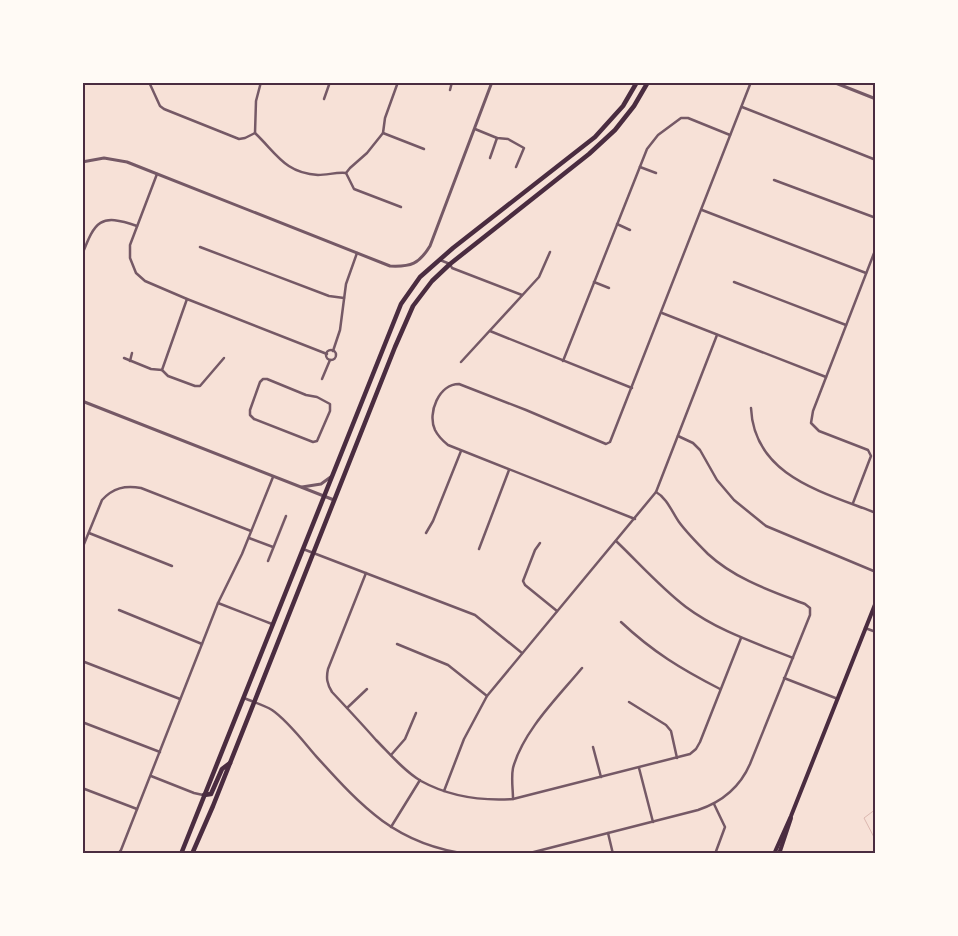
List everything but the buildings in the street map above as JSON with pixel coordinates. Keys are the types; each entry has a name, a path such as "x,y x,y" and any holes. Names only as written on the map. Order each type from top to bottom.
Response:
{"main road":[{"path":"181,854 384,342 404,299 420,278 440,260 595,137 623,106 637,82"},
{"path":"192,854 231,762 406,318 424,290 450,264 589,154 615,130 634,106 648,82"},
{"path":"774,854 791,816 876,602"},
{"path":"204,795 211,794 222,769 231,762"},
{"path":"779,854 791,816"}],"street":[{"path":"149,82 160,106 164,109 239,138 245,138 256,133"},
{"path":"261,82 256,101 256,133 277,158 286,165 298,171 320,175 346,173 367,153 382,133 385,118 398,82"},
{"path":"324,99 330,82"},
{"path":"450,90 452,82"},
{"path":"82,162 104,158 127,162 390,266 406,267 413,265 426,253 492,82"},
{"path":"635,519 448,445 435,431 433,423 434,408 440,394 447,386 453,384 463,385 606,444 613,438 751,82"},
{"path":"833,82 844,84 876,99"},
{"path":"742,107 876,160"},
{"path":"563,361 647,149 652,142 658,135 681,118 688,118 730,135"},
{"path":"475,129 497,138 508,140 524,148 516,167"},
{"path":"382,133 424,149"},
{"path":"490,158 497,138"},
{"path":"640,167 656,173"},
{"path":"346,173 354,189 401,207"},
{"path":"157,174 130,246 130,258 136,273 145,281 187,299 327,354"},
{"path":"774,180 876,218"},
{"path":"702,210 866,273"},
{"path":"82,255 93,229 100,223 108,220 119,220 137,226"},
{"path":"617,224 630,230"},
{"path":"200,247 329,296 344,298"},
{"path":"853,504 871,456 868,450 819,430 811,423 813,411 876,248"},
{"path":"461,362 539,277 550,252"},
{"path":"322,379 330,360 336,356 333,351 340,330 346,284 357,253"},
{"path":"440,260 450,264 452,268 522,295"},
{"path":"594,282 609,288"},
{"path":"734,282 846,325"},
{"path":"162,370 187,299"},
{"path":"662,313 826,377"},
{"path":"490,331 632,388"},
{"path":"444,791 464,739 487,696 656,492 717,335"},
{"path":"327,354 333,351"},
{"path":"130,361 132,353"},
{"path":"327,354 327,358 330,360"},
{"path":"124,358 150,369 162,370 168,376 200,386 224,358"},
{"path":"263,379 306,395 317,397 331,407 316,441 313,442 262,422 250,415 260,382 263,379"},
{"path":"82,401 334,500"},
{"path":"751,408 752,423 757,436 773,462 788,475 806,485 876,512"},
{"path":"678,436 693,443 700,450 717,480 734,500 766,526 876,572"},
{"path":"426,533 434,521 461,451"},
{"path":"479,549 510,470"},
{"path":"301,487 321,484 332,476"},
{"path":"118,854 218,603 249,538 273,477"},
{"path":"82,549 99,507 108,494 119,488 130,486 141,488 251,531"},
{"path":"526,854 653,822 714,804 731,791 748,770 810,615 810,608 805,604 761,587 738,575 709,554 680,524 662,496 656,492"},
{"path":"268,561 286,516"},
{"path":"89,533 172,566"},
{"path":"249,538 274,547"},
{"path":"616,541 686,606 718,627 793,658"},
{"path":"540,543 535,550 523,581 525,585 557,611"},
{"path":"303,549 475,615 522,653"},
{"path":"366,573 326,676 328,684 332,692 390,755 420,780 462,797 513,799 690,754 696,750 741,638"},
{"path":"218,603 272,624"},
{"path":"119,610 202,644"},
{"path":"621,622 670,662 720,689"},
{"path":"865,628 876,632"},
{"path":"396,644 448,665 487,696"},
{"path":"82,661 180,699"},
{"path":"513,799 513,770 524,742 533,728 582,668"},
{"path":"784,678 838,699"},
{"path":"347,708 367,689"},
{"path":"243,698 276,713 372,814 419,841 458,853 469,854"},
{"path":"629,702 666,725 671,731 677,758"},
{"path":"390,755 405,739 416,713"},
{"path":"82,722 160,752"},
{"path":"594,747 601,778"},
{"path":"639,768 653,822"},
{"path":"150,776 204,795"},
{"path":"391,826 420,780"},
{"path":"82,788 137,809"},
{"path":"714,804 725,827 715,854"},
{"path":"608,833 613,854"}],"waterway":[{"path":"876,809 864,818 876,841"}]}
